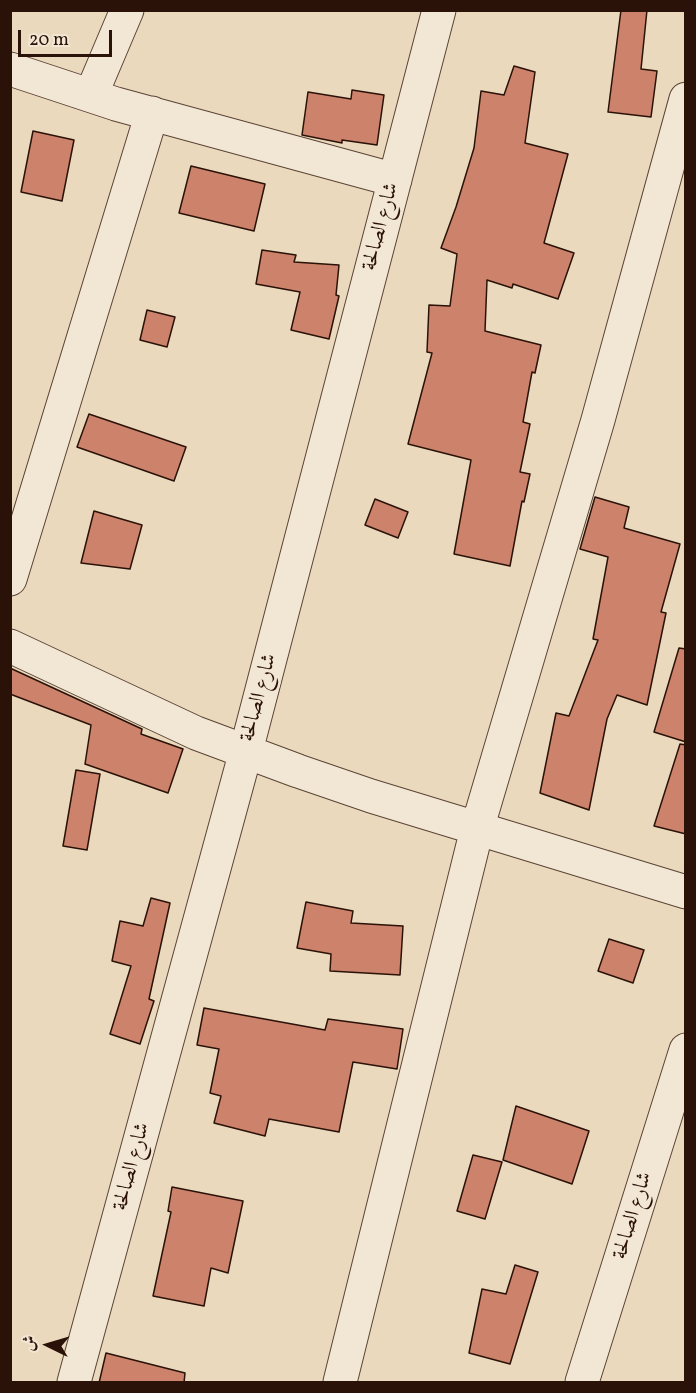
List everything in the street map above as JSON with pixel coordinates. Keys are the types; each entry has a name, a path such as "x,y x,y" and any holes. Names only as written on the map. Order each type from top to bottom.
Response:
{"street":[{"path":"91,95 128,10"},
{"name":"شارع الصالحة","path":"74,1383 246,751 439,10"},
{"path":"10,69 152,113 395,180"},
{"path":"340,1383 477,829 598,420 686,99"},
{"path":"10,579 152,113"},
{"path":"10,646 196,733 371,796 686,892"},
{"name":"شارع الصالحة","path":"582,1383 686,1050"}],"building":[{"path":"621,10 647,10 641,69 657,71 651,117 608,112"},
{"path":"514,66 535,72 525,143 568,154 544,243 574,253 558,299 513,284 512,288 487,280 485,331 541,345 535,373 532,372 523,422 530,424 520,472 530,474 524,502 522,501 510,566 454,554 471,460 408,444 432,353 427,352 429,305 450,306 457,254 441,248 474,148 481,91 504,95"},
{"path":"352,90 384,95 377,145 342,140 342,143 302,135 308,92 351,99"},
{"path":"33,131 74,140 62,201 21,192"},
{"path":"191,166 265,184 254,231 179,213"},
{"path":"262,250 296,255 294,262 339,265 336,295 339,296 329,339 291,330 300,292 256,284"},
{"path":"147,310 175,317 167,347 140,340"},
{"path":"89,414 186,447 174,481 77,447"},
{"path":"595,497 629,507 624,528 680,544 661,612 666,613 647,705 617,695 607,719 589,810 540,793 556,713 569,716 598,640 593,639 608,557 580,549"},
{"path":"375,499 408,512 398,538 365,525"},
{"path":"94,511 142,525 130,569 81,563"},
{"path":"679,648 686,649 686,742 654,732"},
{"path":"10,668 142,729 141,734 183,749 168,793 85,764 91,725 10,694"},
{"path":"680,744 686,745 686,834 654,826"},
{"path":"76,770 100,774 87,850 63,846"},
{"path":"151,898 170,903 149,999 154,1001 140,1044 110,1034 131,966 112,961 120,921 143,926"},
{"path":"306,902 353,911 351,923 403,926 400,975 330,971 331,954 297,948"},
{"path":"609,939 644,950 633,983 598,971"},
{"path":"204,1008 325,1030 328,1019 403,1029 397,1069 353,1062 339,1132 269,1119 265,1136 214,1123 221,1096 210,1093 219,1049 197,1045"},
{"path":"516,1106 589,1131 572,1184 503,1160"},
{"path":"473,1155 502,1162 485,1219 457,1211"},
{"path":"172,1187 243,1201 228,1273 211,1268 204,1306 153,1296 171,1212 168,1211"},
{"path":"515,1265 538,1272 510,1364 469,1353 482,1289 506,1294"},
{"path":"106,1353 185,1373 184,1383 99,1383"}]}
